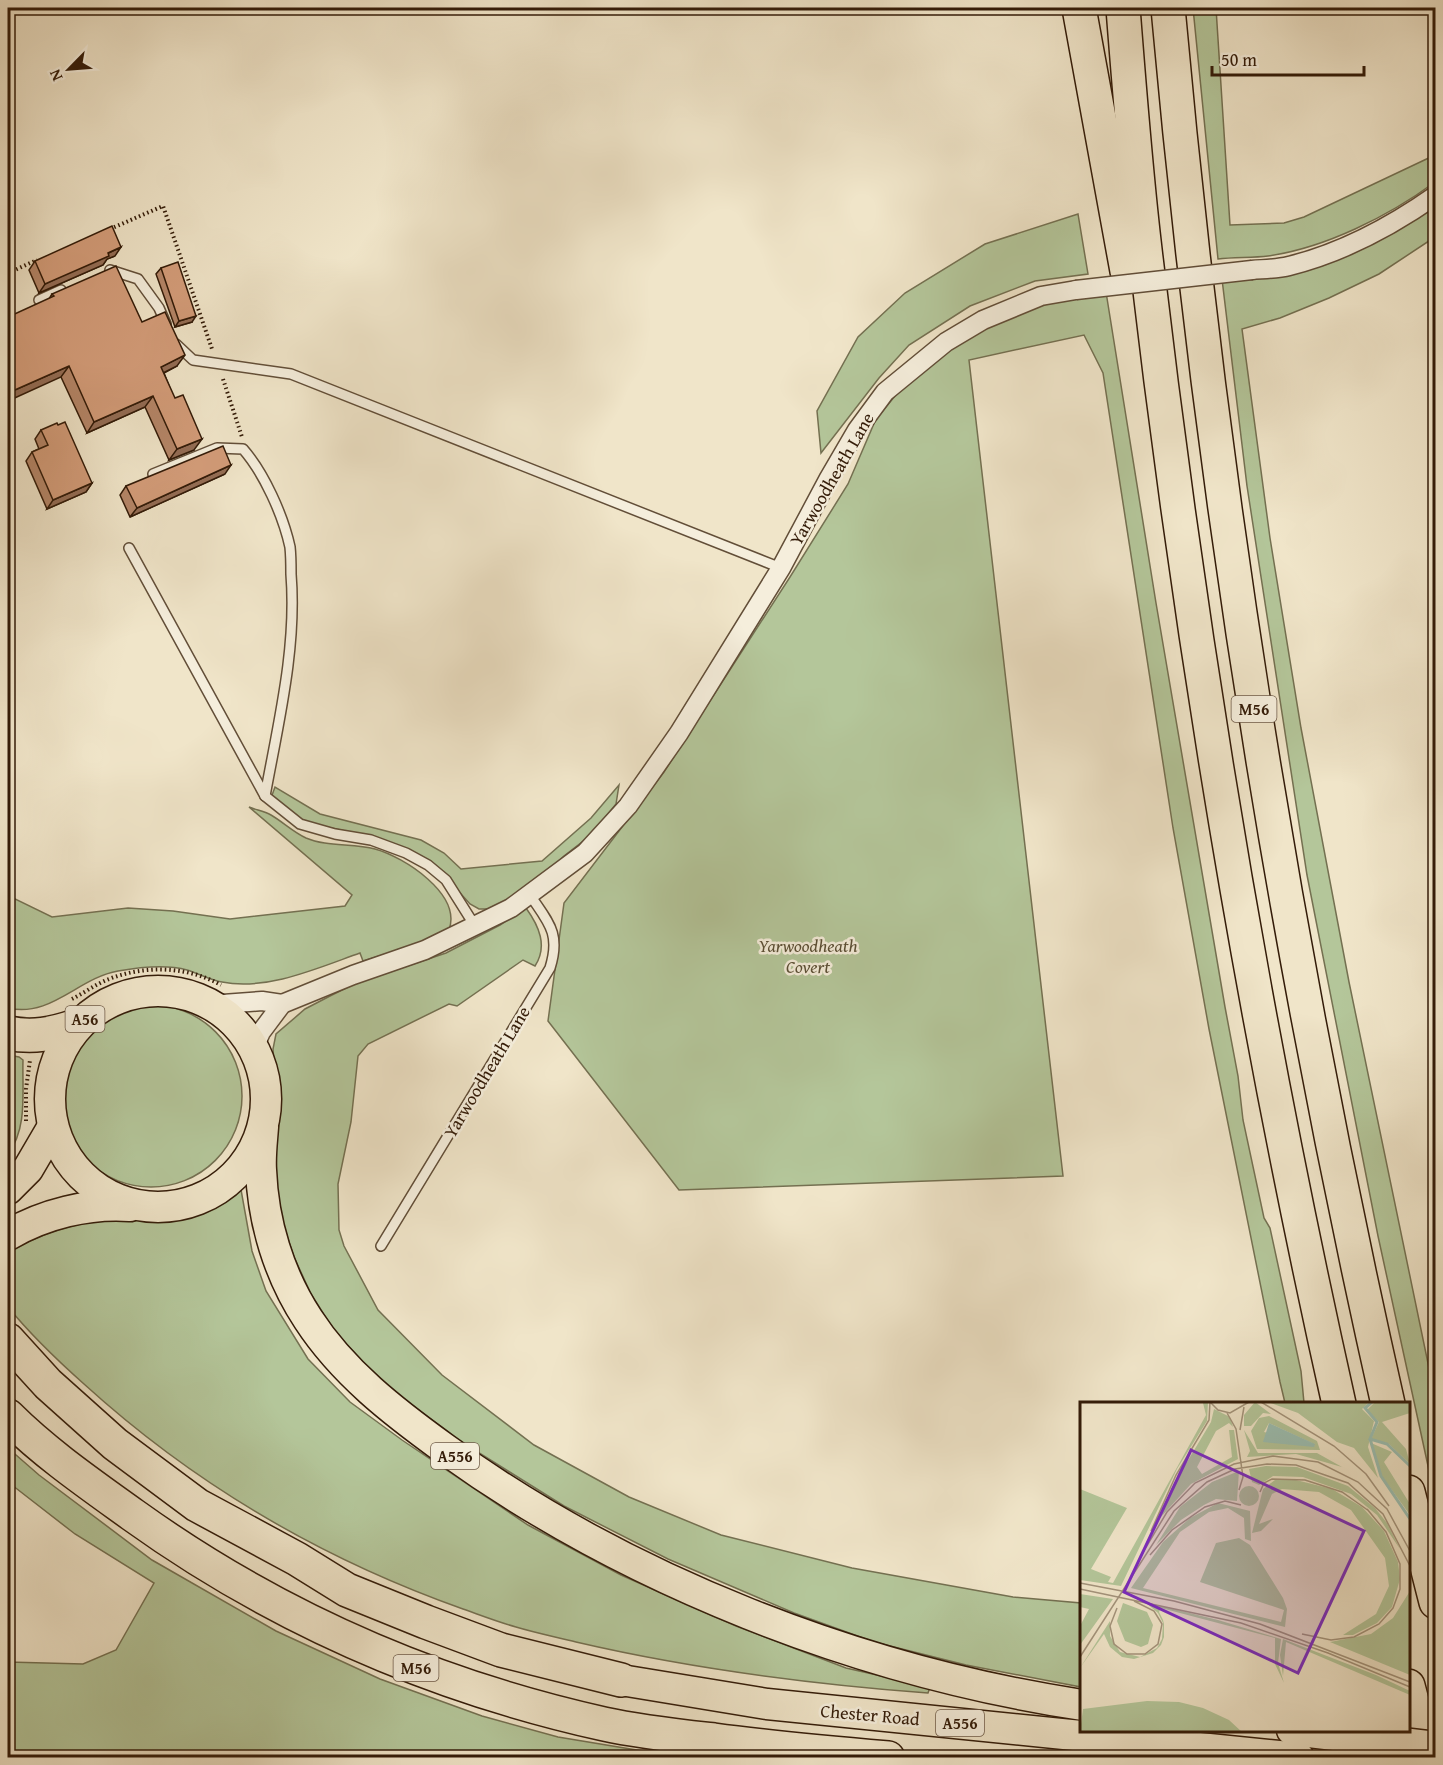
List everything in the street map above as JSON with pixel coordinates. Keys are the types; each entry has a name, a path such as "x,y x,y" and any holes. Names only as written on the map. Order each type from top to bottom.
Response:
{"highway":[{"path":"1079,8 1129,280 1177,508"},
{"name":"M56","path":"1123,8 1143,237 1177,508 1251,969 1339,1402"},
{"name":"M56","path":"1168,8 1206,373 1247,668 1301,984 1388,1402"},
{"name":"A56","path":"8,1235 39,1220 88,1208 114,1205 142,1208 174,1208 204,1198 231,1181 251,1156 263,1127 266,1093 259,1060 242,1031 226,1016 217,996 191,996 160,990 129,994 73,1014 50,1086 50,1108 39,1126 87,1182 110,1196 142,1208"},
{"path":"16,1043 19,1035 48,1035 73,1014"},
{"path":"8,1189 28,1169 39,1126"},
{"name":"A556","path":"263,1127 261,1169 264,1206 273,1245 288,1284 307,1319 333,1354 363,1386 468,1466 594,1541 734,1608 889,1664 1041,1699 1080,1705"},
{"name":"M56","path":"8,1340 48,1384 115,1444 197,1505 297,1559 347,1590 501,1650 621,1680"},
{"name":"M56","path":"8,1416 82,1478 183,1550 259,1596 341,1638 419,1670 505,1699 606,1724 802,1751 888,1758"},
{"path":"1410,1500 1436,1602"},
{"name":"Chester Road","path":"621,1680 766,1704 1299,1758"},
{"path":"1410,1694 1427,1758"},
{"path":"1301,1732 1436,1747"}],"street":[{"name":"Yarwoodheath Lane","path":"217,996 282,1004 353,975 425,950 511,908 585,853 628,806 679,733 781,568 857,430 885,392 946,342 983,320 1041,296 1288,266 1348,245 1383,228 1436,195"},
{"path":"253,1050 261,1032 282,1004"}],"lane":[{"path":"98,274 108,270 138,279 159,308 175,343 193,360 291,374 781,568"},
{"path":"39,300 69,287"},
{"path":"153,474 217,448 243,449 259,468 274,500 290,547 293,598 289,653 265,796"},
{"path":"129,548 265,796 300,824 335,834 371,840 406,853 428,865 446,880 475,926"},
{"name":"Yarwoodheath Lane","path":"381,1246 550,968 555,951 553,934 549,922 530,895"}],"path":[{"path":"73,1014 108,979 144,970 160,969 207,977 217,996"},
{"path":"16,1043 31,1056 26,1089 39,1126"}],"green space":[{"path":"1193,8 1216,8 1230,225 1284,223 1304,217 1435,155 1435,182 1398,207 1356,229 1312,246 1268,256 1218,259"},
{"path":"1435,209 1435,237 1379,274 1280,318 1242,329 1270,538 1301,728 1349,982 1435,1397 1435,1498 1378,1236 1307,875 1247,486 1222,279 1397,225"},
{"path":"1078,214 1088,274 1035,281 970,306 909,345 879,378 821,453 817,411 858,337 905,293 985,244"},
{"name":"Yarwoodheath Covert","path":"1106,292 1156,603 1238,1076 1243,1120 1264,1218 1270,1228 1301,1371 1304,1402 1285,1402 1280,1382 1209,1029 1173,828 1103,373 1084,335 969,360 1063,1176 679,1190 548,1021 564,903 664,772 790,577 848,484 876,419 909,379 954,343 1025,310 1077,296"},
{"path":"619,785 616,804 591,835 564,856 536,884 499,907 490,909 479,909 470,904 435,865 406,849 368,836 304,822 271,798 275,787 320,814 421,840 444,853 461,869 542,861 591,818"},
{"path":"249,807 266,812 297,833 314,841 375,849 401,860 428,879 439,891 447,903 451,917 449,930 422,943 363,961 360,953 274,981 239,984 218,981 179,968 144,967 104,975 51,1003 38,1007 23,1010 8,1008 8,891 15,899 52,917 128,908 173,911 230,919 345,906 352,895"},
{"path":"526,908 540,936 541,951 535,966 523,960 457,1006 449,1004 368,1044 358,1056 351,1122 338,1184 339,1230 344,1246 378,1310 442,1375 534,1445 629,1497 721,1535 852,1568 1013,1597 1080,1603 1080,1687 966,1665 874,1642 794,1613 668,1559 564,1506 468,1446 387,1387 335,1332 311,1294 294,1257 281,1218 275,1182 273,1143 277,1102 273,1049 276,1034 305,1009 356,983 446,953 500,925"},
{"path":"151,1005 186,1012 215,1032 235,1061 242,1096 235,1131 215,1160 186,1180 151,1187 116,1180 87,1160 67,1131 60,1096 67,1061 87,1032 116,1012"},
{"path":"8,1055 23,1060 23,1109 19,1133 8,1154"},
{"path":"240,1184 252,1251 266,1291 308,1359 350,1402 528,1525 621,1575 736,1626 846,1668 930,1687 928,1693 751,1674 620,1652 509,1625 411,1589 310,1542 215,1486 126,1420 54,1356 8,1307 8,1253 20,1246 54,1231 91,1222 112,1219 164,1220 185,1216 213,1203"},
{"path":"8,1448 39,1475 152,1560 276,1631 380,1679 482,1716 558,1737 679,1757 41,1758 8,1754 8,1662 83,1664 116,1650 154,1583 75,1534 8,1482"}],"building":[{"path":"112,226 121,247 108,253 109,256 45,284 35,261"},
{"path":"178,262 196,316 179,321 161,268"},
{"path":"116,266 142,322 165,312 185,355 161,367 175,398 183,395 202,439 177,449 153,396 94,422 69,366 8,393 8,317 54,296 52,294"},
{"path":"65,422 92,483 53,500 32,452 48,445 41,430"},
{"path":"223,446 231,465 137,508 126,486"}]}
